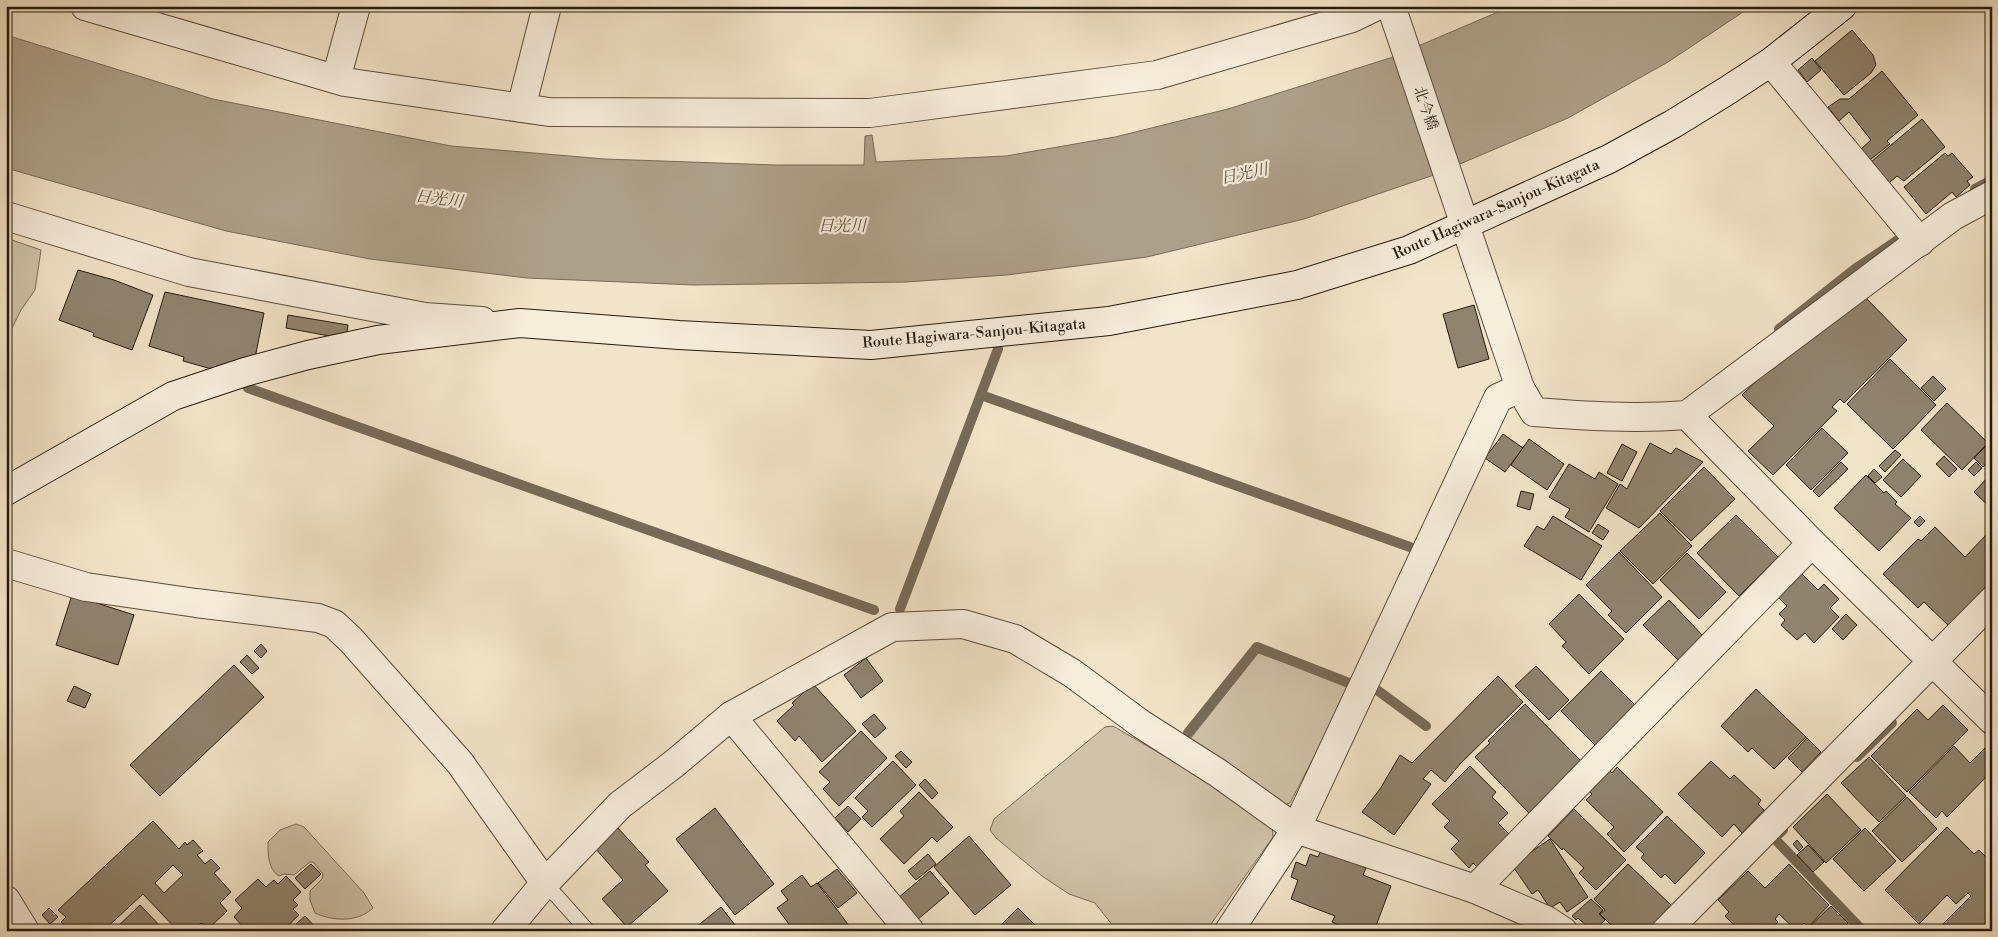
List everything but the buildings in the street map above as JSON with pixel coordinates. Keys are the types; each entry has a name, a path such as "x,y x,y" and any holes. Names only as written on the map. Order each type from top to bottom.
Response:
{"street":[{"path":"85,6 336,79 549,112 870,113 1157,75 1352,18 1377,6"},
{"path":"336,79 356,6"},
{"path":"521,108 547,6"},
{"name":"北今橋","path":"1391,6 1520,388 1534,412 1612,418 1686,415"},
{"name":"Route Hagiwara-Sanjou-Kitagata","path":"6,491 173,396 245,372 308,355 378,340 520,323 679,335 871,345 1109,321 1297,285 1409,250 1463,216 1609,159 1672,124 1771,62 1842,6"},
{"path":"1771,62 1920,242"},
{"path":"1992,195 1954,216 1686,415 1931,663 1992,720"},
{"path":"6,216 189,272 425,317 520,323"},
{"path":"1229,931 1296,828 1498,398 1520,388"},
{"path":"1475,889 1812,543"},
{"path":"6,564 86,587 318,618 334,624 352,640 460,763 545,883"},
{"path":"1666,931 1992,601"},
{"path":"505,931 545,883 620,805 675,763 731,716 892,627 963,624 1015,639 1072,673 1141,724 1218,773 1296,828 1475,889 1546,920 1563,931"},
{"path":"731,716 910,931"},
{"path":"6,900 25,931"}],"lane":[{"path":"545,883 588,931"}],"shaded area":[{"path":"6,238 41,250 35,290 21,310 6,340"},
{"path":"1258,653 1351,686 1290,803 1277,807 1187,743"},
{"path":"1113,726 1265,815 1272,823 1273,837 1206,931 1117,931 1095,903 1069,894 1042,876 996,838 990,830 994,819 1105,727"},
{"path":"296,824 304,827 364,893 373,908 367,913 352,918 337,919 322,916 315,913 310,900 310,891 322,879 323,874 313,862 310,862 294,875 284,874 279,876 275,873 269,861 268,842 280,830"}],"water":[{"name":"日光川","path":"1512,6 1752,6 1668,62 1568,118 1434,175 1304,219 1147,257 1007,275 906,282 694,285 527,278 370,259 226,231 6,168 6,35 213,99 451,146 605,159 775,165 864,165 865,136 872,135 876,162 1006,156 1115,137 1228,109 1390,58"}],"waterway":[{"path":"1975,189 1992,180"},
{"path":"1779,329 1855,269 1901,238"},
{"path":"900,609 998,349"},
{"path":"248,388 874,610"},
{"path":"981,395 1410,547"},
{"path":"1188,733 1257,647 1349,683"},
{"path":"1377,690 1426,726"},
{"path":"1857,757 1892,723"},
{"path":"1783,830 1774,838 1863,931"}]}
